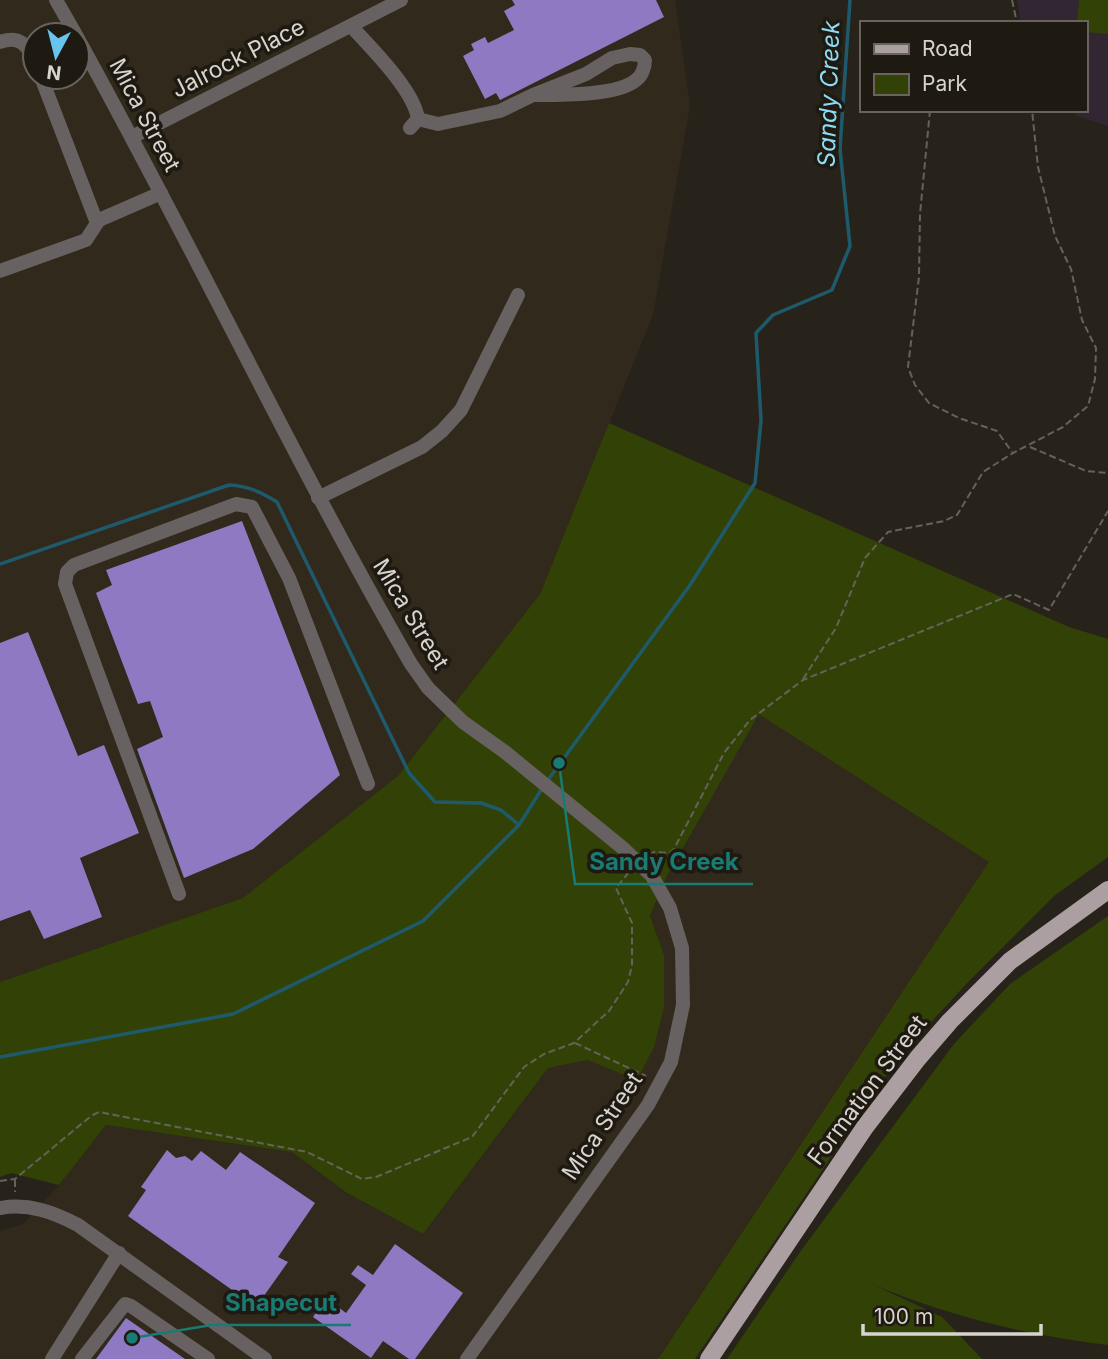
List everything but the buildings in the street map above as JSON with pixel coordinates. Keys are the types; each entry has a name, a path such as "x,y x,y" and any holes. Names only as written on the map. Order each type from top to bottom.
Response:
{"main road":[{"name":"Formation Street","path":"709,1359 871,1118 918,1058 950,1021 1010,961 1108,890"}],"street":[{"name":"Mica Street","path":"56,0 68,21"},
{"name":"Jalrock Place","path":"132,137 401,0"},
{"path":"351,26 386,64 416,107 414,123 438,124 500,111 533,95 586,74 612,58 630,54 640,55 645,61 636,81 619,88 576,94 533,95"},
{"path":"0,42 21,42"},
{"name":"Mica Street","path":"91,63 161,192 318,498 422,680 463,722 505,752 585,817 652,876 670,908 682,948 684,1005 671,1062 648,1105 467,1359"},
{"path":"46,91 97,223"},
{"path":"0,271 86,240 97,223 161,192"},
{"path":"318,498 422,447 442,431 461,410 518,295"},
{"path":"179,894 65,584 66,572 74,565 236,504 252,507 289,578 368,784"},
{"path":"0,1208 16,1205 50,1211 78,1225 265,1359"},
{"path":"52,1359 120,1253"},
{"path":"82,1359 125,1304 208,1359"}],"path":[{"path":"1013,0 1017,21"},
{"path":"930,112 920,214 919,277 908,367 915,385 929,403 958,418 997,432 1013,453"},
{"path":"803,680 836,628 865,558 888,532 944,521 957,515 984,472 1013,453 1063,427 1088,407 1095,379 1097,348 1082,320 1071,269 1055,236 1038,167 1032,112"},
{"path":"1028,446 1086,471 1108,473"},
{"path":"0,1181 15,1179 90,1116 99,1112 307,1152 362,1179 376,1177 472,1138 524,1067 544,1054 573,1043 618,1000 628,982 632,965 632,923 617,888 624,876 644,857 654,852 669,853 674,849 724,753 750,720 803,680 1013,594 1049,610 1108,511"},
{"path":"573,1043 660,1083"},
{"path":"15,1179 16,1205"}],"shaded area":[{"path":"0,0 675,0 690,106 653,315 540,594 398,776 243,898 0,982"},
{"path":"1017,0 1108,0 1108,126 1077,116 1074,112 1087,112 1087,21 1021,21"},
{"path":"759,713 990,862 658,1359 0,1359 0,1231 23,1224 59,1185 106,1125 292,1152 347,1193 423,1234 548,1068 588,1060 664,955 650,916 666,878"}],"green space":[{"path":"1079,0 1108,0 1108,34 1087,32 1087,21 1077,21"},
{"path":"609,423 1069,627 1108,639 1108,857 1054,896 970,980 897,1059 695,1359 658,1359 989,862 759,714 666,878 650,916 664,955 664,1007 654,1047 637,1080 588,1060 548,1068 423,1234 347,1193 292,1152 106,1125 59,1185 11,1173 0,1177 0,982 243,898 398,776 540,594"},
{"path":"1108,916 1108,1345 988,1323 872,1284 942,1317 982,1359 727,1359 800,1252 954,1044 1010,984"}],"waterway":[{"name":"Sandy Creek","path":"548,780 690,585 755,483 761,420 756,333 773,315 832,290 850,246 840,149 850,0"},
{"path":"0,564 229,485 248,488 265,495 277,502 409,773 435,802 481,803 501,810 519,825"},
{"name":"Sandy Creek","path":"0,1057 233,1014 423,921 519,825 543,787"}],"place":[{"name":"Sandy Creek","path":"559,763"},
{"name":"Shapecut","path":"132,1338"}]}
